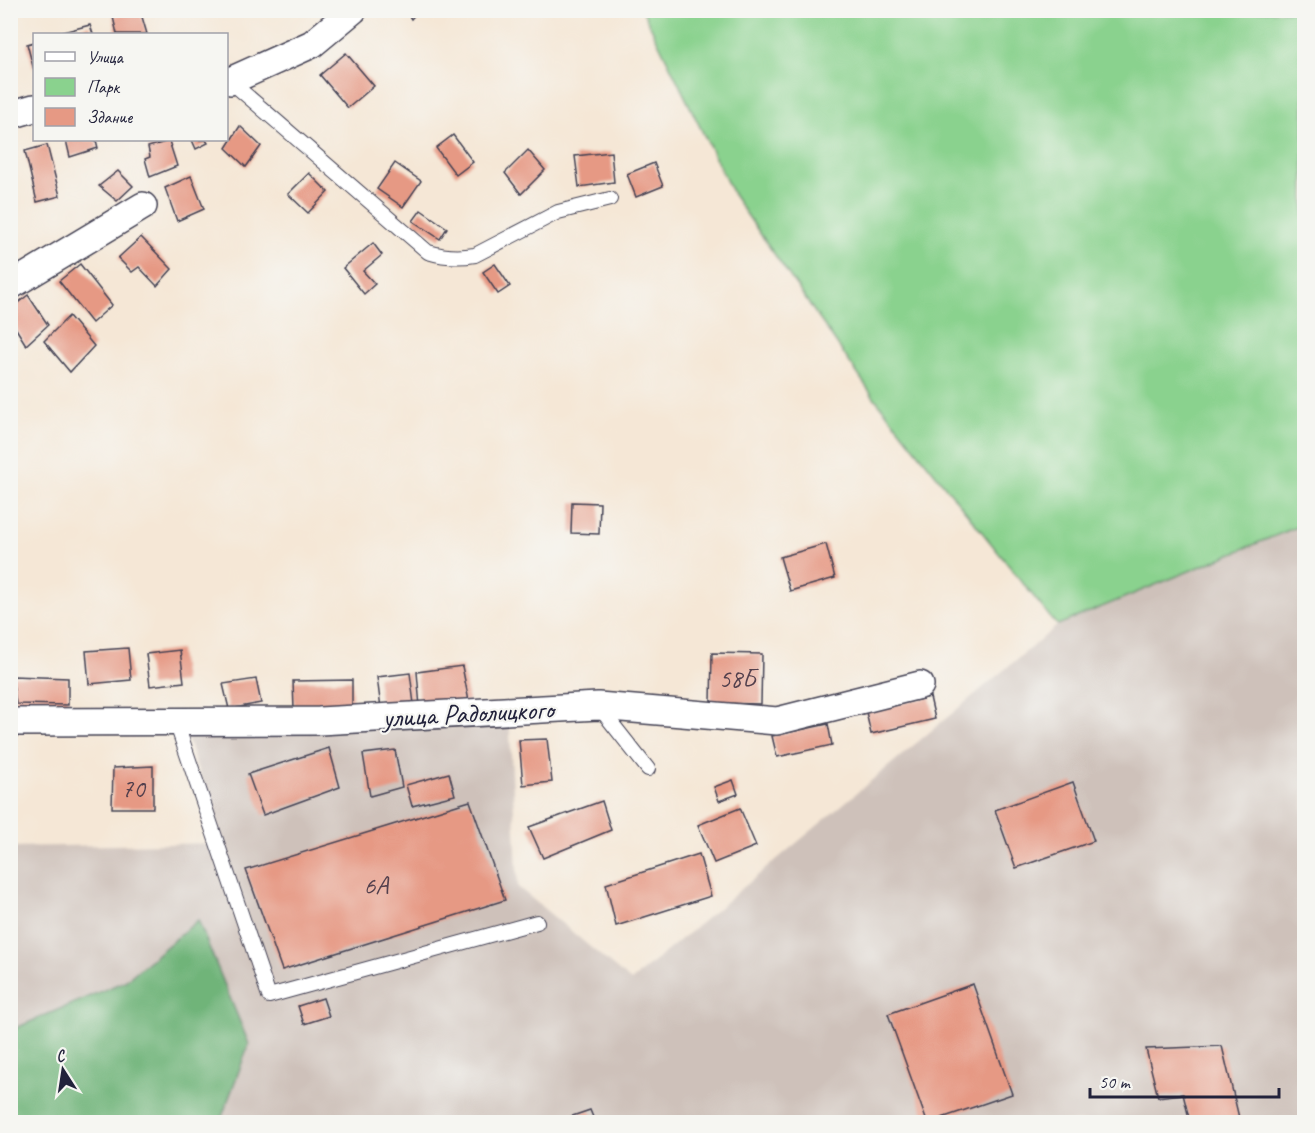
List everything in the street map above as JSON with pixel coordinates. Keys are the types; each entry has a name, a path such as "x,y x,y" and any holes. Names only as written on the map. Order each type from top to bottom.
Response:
{"street":[{"path":"228,80 312,44 353,10"},
{"path":"10,115 33,108"},
{"path":"10,286 143,206"},
{"name":"улица Радолицкого","path":"10,722 319,721 598,706 777,721 920,685"}],"lane":[{"path":"228,80 428,252 460,258 475,255 558,212 610,199"},
{"path":"598,706 648,770"},
{"path":"176,722 269,996 537,922"}],"shaded area":[{"path":"1304,524 1304,1122 11,1122 10,847 223,843 183,727 509,716 518,887 631,981 1058,625"}],"green space":[{"path":"643,11 1304,11 1304,524 1058,625 1054,622 873,396 734,196"},
{"path":"198,920 249,1044 220,1122 11,1122 11,1030 125,981"}],"building":[{"path":"140,10 147,33 117,33 113,17"},
{"path":"405,10 419,10 411,19"},
{"path":"90,25 93,33 64,33"},
{"path":"33,42 33,66 27,44"},
{"path":"346,53 374,86 348,108 320,75"},
{"path":"240,126 261,146 246,167 226,148"},
{"path":"453,135 473,162 456,175 436,148"},
{"path":"66,141 96,141 98,148 70,157"},
{"path":"169,141 177,166 150,177 145,159 150,157 148,147"},
{"path":"192,141 207,141 208,143 196,149"},
{"path":"47,145 60,196 37,202 25,151"},
{"path":"528,150 545,170 521,194 505,173"},
{"path":"611,152 614,182 579,187 575,156"},
{"path":"395,163 421,181 403,207 377,189"},
{"path":"654,163 663,186 636,197 627,174"},
{"path":"118,171 133,186 117,201 99,186"},
{"path":"309,173 328,192 308,213 288,194"},
{"path":"191,176 204,209 177,221 165,188"},
{"path":"421,210 447,228 440,239 413,221"},
{"path":"141,237 172,269 157,286 139,267 132,272 118,258"},
{"path":"373,243 382,255 363,271 375,284 364,294 343,268"},
{"path":"80,264 112,305 92,323 59,281"},
{"path":"495,264 510,286 498,294 483,272"},
{"path":"28,295 48,325 26,345 10,319 10,309"},
{"path":"69,316 94,346 70,372 44,341"},
{"path":"572,502 600,503 599,534 571,533"},
{"path":"826,544 835,578 790,591 780,557"},
{"path":"128,648 131,680 89,684 86,651"},
{"path":"180,650 184,682 150,686 146,654"},
{"path":"712,653 762,654 761,704 711,703"},
{"path":"462,666 469,701 420,707 417,672"},
{"path":"410,673 414,704 381,708 377,677"},
{"path":"12,676 68,678 68,705 16,704"},
{"path":"256,679 261,703 229,709 223,684"},
{"path":"352,680 352,709 294,710 293,681"},
{"path":"930,697 935,719 871,734 866,712"},
{"path":"828,724 832,745 777,757 772,736"},
{"path":"547,739 552,782 523,785 519,740"},
{"path":"329,748 340,787 263,815 248,774"},
{"path":"395,750 402,787 370,796 363,754"},
{"path":"153,766 153,808 112,808 113,768"},
{"path":"449,773 455,795 412,806 406,785"},
{"path":"733,780 738,794 719,801 714,787"},
{"path":"1073,782 1094,841 1016,868 995,810"},
{"path":"470,801 505,900 282,970 246,870"},
{"path":"602,801 611,830 543,858 529,827"},
{"path":"740,808 756,846 714,863 698,825"},
{"path":"699,854 711,896 616,926 606,884"},
{"path":"973,984 1012,1094 927,1122 888,1014"},
{"path":"323,998 329,1016 304,1024 298,1006"},
{"path":"1222,1046 1240,1122 1190,1122 1183,1094 1158,1097 1146,1049"},
{"path":"590,1110 595,1122 555,1122"}]}
